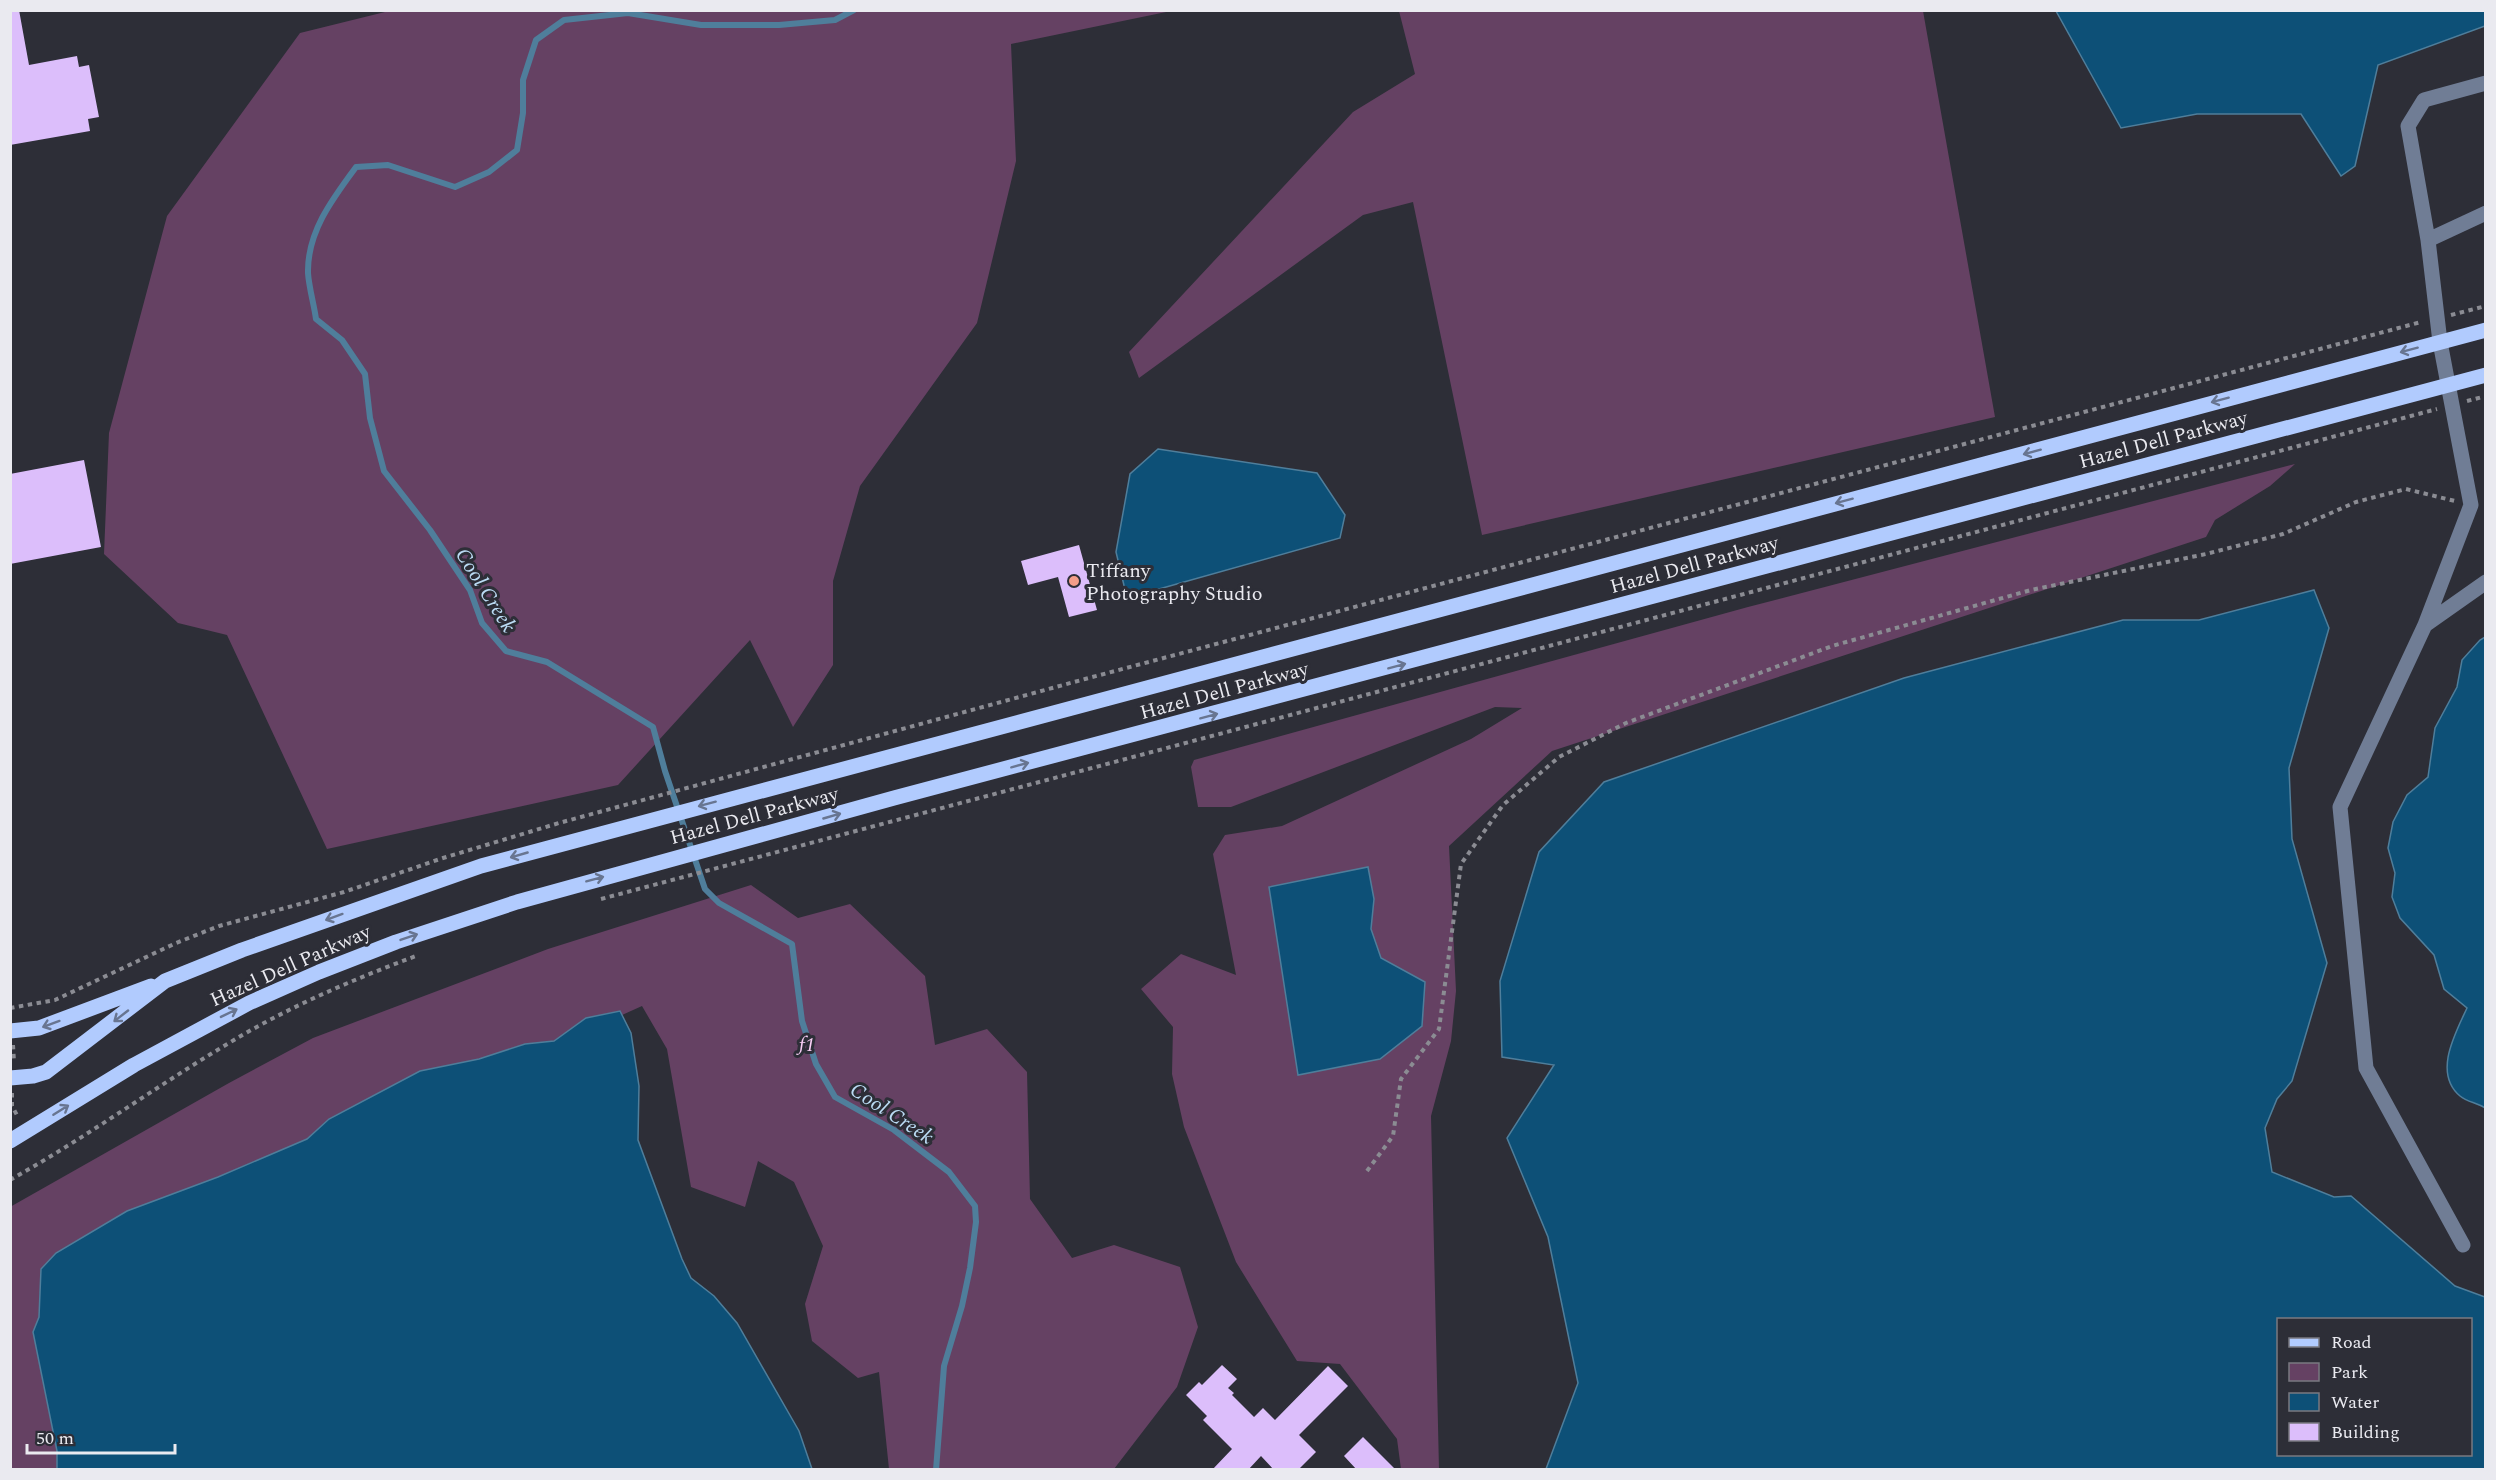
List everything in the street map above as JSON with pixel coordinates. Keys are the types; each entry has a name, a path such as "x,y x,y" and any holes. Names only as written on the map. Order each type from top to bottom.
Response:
{"main road":[{"name":"Hazel Dell Parkway","path":"12,1079 46,1072 165,981 242,950 449,877 764,789 2486,330"},
{"name":"Hazel Dell Parkway","path":"10,1141 134,1065 215,1020 282,988 385,946 461,919 628,870 2486,375"},
{"path":"12,1037 165,981"}],"lane":[{"path":"2463,1245 2366,1068 2340,807 2425,625 2478,502 2440,342 2428,240 2408,126 2424,100 2486,83"},
{"path":"2428,240 2486,213"},
{"path":"2425,625 2486,582"}],"path":[{"path":"2446,316 2486,306"},
{"path":"10,1008 55,1000 176,943 219,926 344,892 503,839 610,808 2424,321"},
{"path":"2473,399 2486,396"},
{"path":"591,902 2437,409"},
{"path":"1367,1171 1393,1136 1401,1079 1439,1029 1461,864 1503,805 1559,758 1626,723 1832,646 2020,593 2206,554 2272,537 2356,502 2406,489 2478,502"},
{"path":"10,1180 51,1157 235,1039 315,999 426,952"},
{"path":"12,1037 12,1106 20,1120"}],"green space":[{"path":"389,11 1171,11 1011,44 1016,161 977,323 860,486 833,581 833,665 793,727 750,640 618,785 327,849 227,635 178,623 104,554 109,433 167,216 300,33"},
{"path":"1399,11 1923,11 1995,417 1482,535 1413,202 1363,215 1139,378 1129,352 1353,112 1415,74"},
{"path":"2295,464 2270,486 2215,520 2206,537 1552,751 1449,846 1456,991 1451,1041 1431,1116 1439,1469 1401,1469 1397,1439 1340,1364 1297,1361 1236,1262 1184,1127 1172,1074 1173,1027 1141,989 1181,954 1236,975 1213,854 1225,835 1282,826 1471,739 1522,708 1495,707 1231,807 1198,807 1191,767 1194,760 1748,607"},
{"name":"f1","path":"751,885 798,918 850,904 925,976 935,1045 987,1029 1027,1072 1030,1199 1072,1258 1114,1245 1180,1267 1198,1327 1177,1387 1114,1469 889,1469 879,1372 858,1378 812,1341 805,1304 823,1246 794,1182 758,1161 745,1207 691,1187 667,1049 642,1006 622,1015 620,1011 586,1018 554,1041 525,1044 479,1059 329,1119 307,1139 218,1177 41,1269 39,1317 33,1332 57,1451 57,1469 11,1469 10,1207 313,1038 548,949"}],"water":[{"path":"2485,10 2485,26 2378,65 2355,166 2341,176 2301,114 2197,114 2121,128 2056,11"},
{"path":"1158,449 1317,473 1345,515 1340,538 1127,598 1116,552 1130,474"},
{"path":"2314,590 2329,628 2289,768 2292,839 2327,963 2292,1081 2277,1099 2265,1128 2272,1172 2334,1197 2351,1196 2455,1286 2485,1297 2485,1469 1546,1469 1578,1383 1548,1237 1507,1138 1554,1065 1502,1057 1500,981 1539,852 1604,782 1904,678 2123,620 2199,620"},
{"path":"2485,637 2485,1108 2466,1100 2452,1087 2447,1065 2449,1053 2467,1008 2444,989 2434,955 2400,918 2392,897 2395,873 2388,848 2393,822 2407,795 2428,777 2435,728 2457,687 2462,660"},
{"path":"1368,867 1374,899 1371,929 1381,958 1425,982 1422,1026 1380,1059 1298,1075 1269,887"},
{"path":"620,1011 631,1033 639,1086 638,1140 682,1259 691,1278 714,1296 737,1323 799,1431 812,1469 57,1469 57,1451 33,1332 39,1317 41,1269 56,1253 127,1211 218,1177 307,1139 329,1119 420,1071 479,1059 525,1044 554,1041 586,1018"}],"building":[{"path":"10,10 19,10 29,65 77,56 79,67 89,65 99,117 88,119 90,131 10,145"},
{"path":"84,460 101,547 10,564 10,474"},
{"name":"Tiffany Photography Studio","path":"1079,545 1097,610 1069,617 1058,577 1028,585 1021,561"},
{"path":"1222,1365 1237,1379 1228,1388 1234,1393 1232,1395 1254,1417 1263,1408 1275,1420 1328,1366 1348,1386 1299,1435 1316,1452 1298,1470 1274,1470 1261,1456 1248,1470 1212,1470 1232,1449 1203,1420 1207,1416 1186,1395 1199,1382 1202,1385"},
{"path":"1363,1437 1396,1470 1357,1470 1344,1456"}],"waterway":[{"name":"Cool Creek","path":"854,10 835,20 779,25 701,25 628,13 564,20 536,40 523,80 523,113 517,150 489,172 455,187 388,165 356,167 323,216 312,243 308,273 316,319 342,340 365,374 370,418 384,471 430,530 470,590 482,623 506,651 547,662 653,727 665,771 705,889 719,903 792,944 802,1021 816,1064 835,1097 894,1130 949,1172 975,1206 976,1222 970,1268 962,1306 944,1366 936,1470"}],"place":[{"name":"Tiffany Photography Studio","path":"1074,581"}]}
